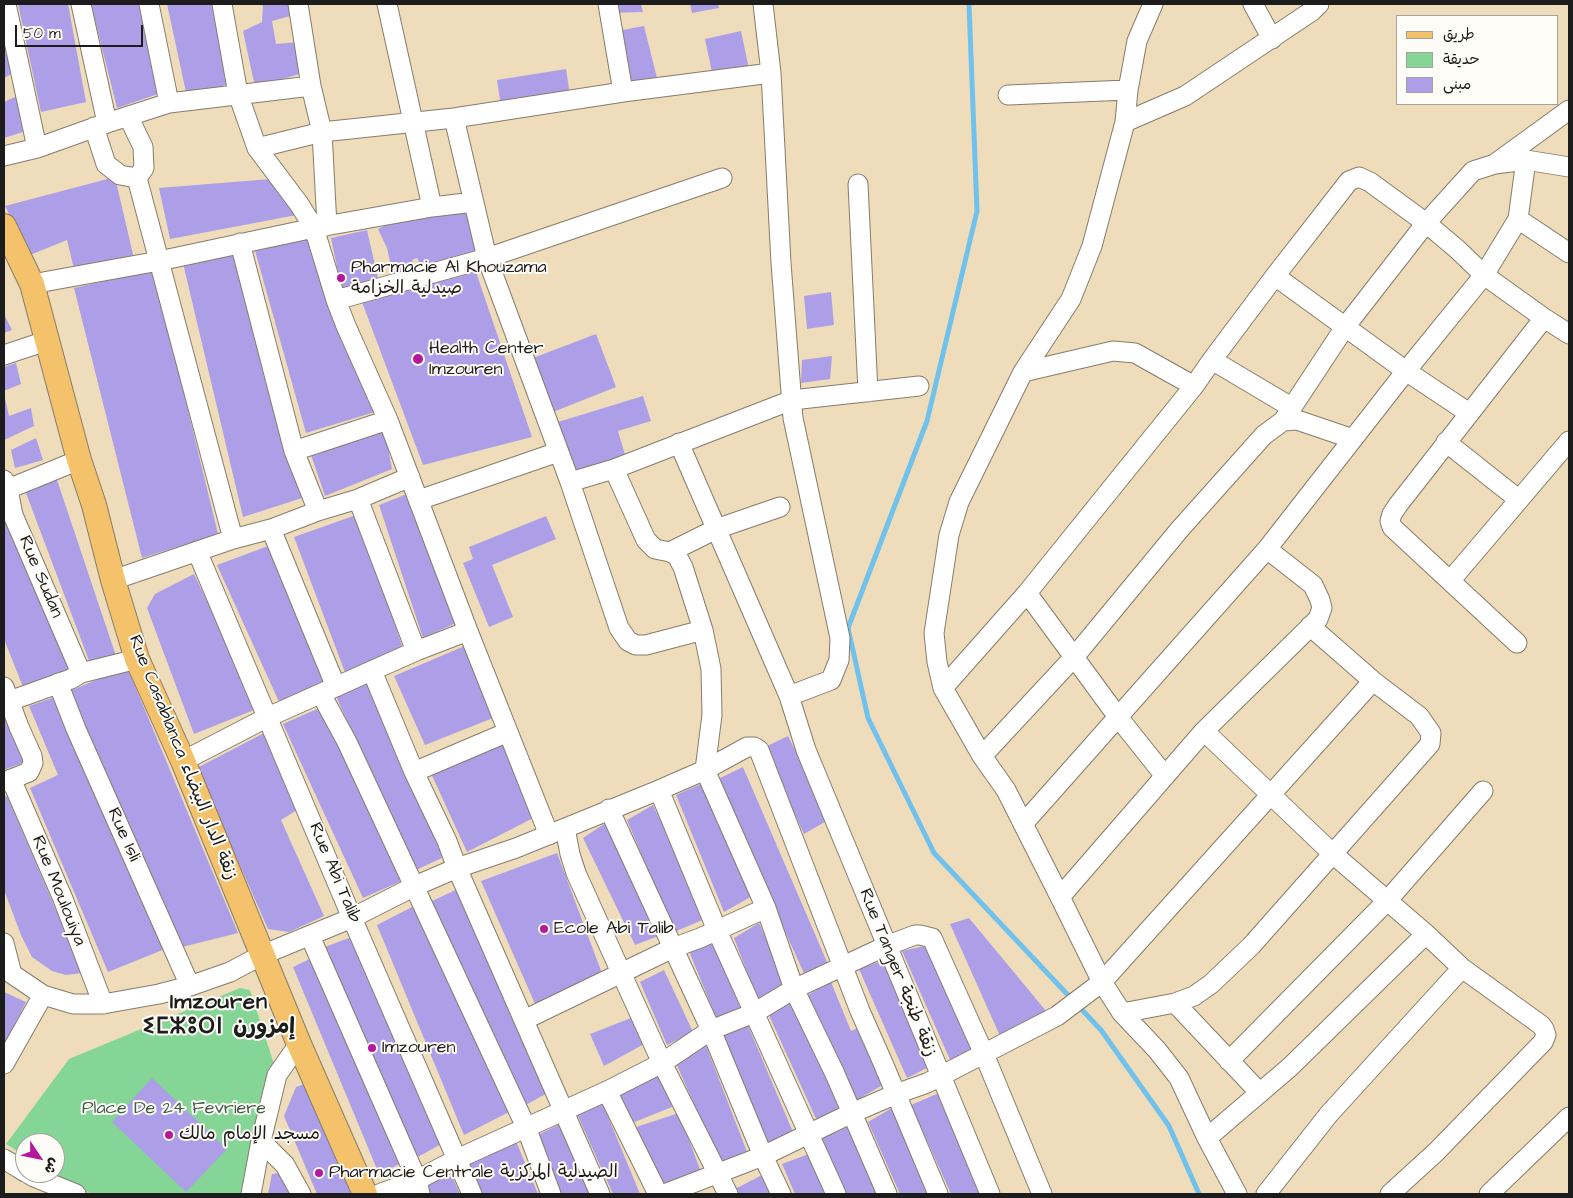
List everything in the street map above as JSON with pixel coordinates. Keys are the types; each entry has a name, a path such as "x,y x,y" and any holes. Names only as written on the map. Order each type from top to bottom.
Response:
{"main road":[{"name":"Rue Casablanca زنقة الدار البيضاء","path":"4,226 32,284 79,460 94,505 113,580 137,659 183,761 299,1044 366,1194"}],"street":[{"path":"6,4 36,148"},
{"path":"81,4 106,164 120,175 137,178"},
{"path":"150,4 169,103"},
{"path":"222,4 238,94 257,148 299,204 320,227"},
{"path":"298,4 311,86 322,132 320,227 336,300 388,420 508,732 570,854 576,873 662,1063 728,1194"},
{"path":"386,4 432,207"},
{"path":"608,4 623,92"},
{"path":"763,4 771,73 781,263 793,418 840,638 839,660 831,680 789,696"},
{"path":"1153,4 1137,41 1128,90 1125,122 1092,246 1071,299 1022,372 959,502 949,535 934,633 937,662 943,688 982,756 1006,790 1102,982 1122,1013 1157,1050 1179,1078 1207,1138 1237,1194"},
{"path":"1253,4 1272,39"},
{"path":"1125,122 1185,96 1272,39 1319,4"},
{"path":"257,148 322,132 413,124 623,92 771,73"},
{"path":"4,156 36,148 169,103 311,86"},
{"path":"1008,95 1128,90"},
{"path":"1495,164 1569,110"},
{"path":"128,116 143,147 144,168 137,178 233,539"},
{"path":"454,118 487,258 570,482 619,628 628,641 646,645 703,630"},
{"path":"1023,824 1267,549 1406,371 1484,275 1518,219 1526,160"},
{"path":"982,756 1075,656 1187,522 1264,435 1287,414 1345,327 1426,223 1472,171 1495,164 1526,160 1569,167"},
{"path":"943,688 1027,593 1194,386 1275,276 1349,181 1359,177 1370,182 1426,223 1484,275 1569,334"},
{"path":"336,300 487,258 722,178"},
{"path":"858,184 868,392"},
{"path":"32,284 159,261 320,227 432,207 474,202"},
{"path":"1518,219 1569,253"},
{"path":"240,243 294,451 318,511"},
{"path":"1275,276 1406,371 1469,413"},
{"path":"1517,643 1392,527 1390,521 1398,505 1544,318"},
{"path":"4,355 46,342"},
{"path":"1022,372 1113,351 1135,353 1194,386"},
{"path":"1212,360 1297,420 1353,439"},
{"path":"570,482 614,469 792,400 919,386"},
{"path":"294,451 388,420"},
{"path":"1450,582 1569,441"},
{"path":"1446,442 1518,500"},
{"name":"Rue Tanger زنقة طنجة","path":"679,443 789,696 806,750 990,1194"},
{"path":"419,500 558,452"},
{"path":"6,484 79,460"},
{"path":"614,469 646,540 654,549 670,552 677,556 683,566 703,630 711,669 712,715 705,770 766,908 794,989 852,1113 886,1194"},
{"path":"113,580 358,499 410,477"},
{"name":"Rue Sudan","path":"6,484 9,517 81,673"},
{"path":"358,499 416,651"},
{"path":"670,552 716,529 780,507"},
{"path":"271,529 348,742 526,1127 551,1194"},
{"path":"1060,896 1204,731 1318,619 1322,608 1313,586 1267,549"},
{"name":"Rue Abi Talib","path":"197,551 352,918 472,1194"},
{"path":"1027,593 1118,717 1165,776"},
{"path":"1122,1013 1175,1004 1194,996 1211,984 1251,946 1430,744 1431,733 1419,716 1373,681 1310,626"},
{"path":"183,761 268,717 416,651 468,631"},
{"path":"8,781 29,772 33,764 32,756 5,697 71,679 81,673 137,659"},
{"path":"372,671 414,772 447,841 457,868 600,1194"},
{"path":"664,1194 763,1156 852,1113 927,1083 1057,1016 1102,982 1373,681"},
{"name":"Rue Isli","path":"58,683 76,729 190,986"},
{"path":"1204,731 1333,854 1426,934 1462,968 1544,1029 1546,1035 1543,1042 1436,1152 1390,1194"},
{"path":"414,772 508,732"},
{"path":"4,943 6,974 43,995 73,1004 103,1004 159,994 190,986 230,972 262,955 352,918 415,886 457,868 557,831 659,790 705,770 747,747 754,748 759,750 860,1011 938,1194"},
{"name":"Rue Moulouiya","path":"8,781 63,899 103,1004"},
{"path":"659,790 717,930 836,1194"},
{"path":"1229,1061 1387,901 1483,791"},
{"path":"609,809 711,1030 763,1156 781,1194"},
{"path":"524,1020 673,948 766,908"},
{"path":"1207,1138 1290,1067 1426,934"},
{"path":"379,1194 418,1187 457,1159 607,1091 662,1063 711,1030 754,1014 794,989 843,968 886,946 915,935 925,935 932,938 984,1054 1042,1194"},
{"path":"310,936 418,1187"},
{"path":"1266,1194 1329,1114 1462,968"},
{"path":"4,1064 43,995"},
{"path":"1175,1004 1260,1093"},
{"path":"251,1194 261,1141 278,1075 299,1044"},
{"path":"607,1091 658,1194"},
{"path":"1490,1194 1569,1117"},
{"path":"261,1141 285,1164 301,1194"},
{"path":"4,1159 15,1166"},
{"path":"49,1183 76,1194"}],"green space":[{"name":"Place De 24 Fevriere","path":"240,988 250,990 274,1064 241,1194 97,1194 85,1192 65,1180 65,1133 15,1133 15,1150 6,1144 69,1059"}],"building":[{"path":"18,4 68,4 86,102 41,112"},
{"path":"91,4 141,4 161,93 117,108"},
{"path":"167,4 215,4 232,83 187,97"},
{"path":"263,4 291,4 294,15 272,21 276,44 299,42 303,73 255,87 243,31 262,22"},
{"path":"610,4 641,4 643,12 611,13"},
{"path":"690,4 718,4 719,8 692,13"},
{"path":"644,26 657,78 626,83 617,31"},
{"path":"741,31 749,69 713,77 705,39"},
{"path":"6,49 13,73 4,78 4,50"},
{"path":"566,69 570,95 501,106 497,80"},
{"path":"19,95 23,132 4,138 4,102"},
{"path":"115,177 135,263 75,273 67,240 30,255 5,206"},
{"path":"271,179 302,214 170,239 159,188"},
{"path":"463,208 484,252 422,268 417,258 412,260 418,273 394,280 387,248 378,229 392,222"},
{"path":"367,230 379,283 342,291 331,238"},
{"path":"304,232 378,411 306,433 254,247"},
{"path":"234,247 302,498 243,517 182,259"},
{"path":"154,270 218,534 142,558 74,288"},
{"path":"476,272 532,437 423,465 362,302"},
{"path":"831,292 834,325 807,329 804,296"},
{"path":"4,314 12,330 4,333"},
{"path":"596,334 616,387 553,412 533,358"},
{"path":"832,356 830,379 801,383 802,360"},
{"path":"16,363 21,384 4,391 4,367"},
{"path":"4,394 9,416 31,408 34,426 4,440"},
{"path":"643,396 651,421 618,431 626,458 574,474 558,422"},
{"path":"384,426 392,469 325,496 310,452"},
{"path":"36,438 43,460 15,468 11,450"},
{"path":"55,474 116,656 91,666 23,485"},
{"path":"412,492 456,623 423,638 379,505"},
{"path":"359,514 404,652 346,675 294,537"},
{"path":"546,516 556,539 492,565 513,617 489,627 463,563 473,559 469,547"},
{"path":"6,521 70,669 23,687 4,639 4,522"},
{"path":"271,545 331,680 280,704 217,565"},
{"path":"194,574 255,700 254,710 194,734 147,608 155,594"},
{"path":"467,645 498,716 425,745 394,676"},
{"path":"127,667 238,933 182,947 70,691"},
{"path":"375,681 446,856 414,871 336,696"},
{"path":"55,697 165,949 108,972 30,788 58,775 29,706"},
{"path":"326,705 406,879 363,898 283,724"},
{"path":"9,716 30,760 4,770 4,718"},
{"path":"264,733 302,807 281,820 324,916 289,932 268,929 197,768"},
{"path":"788,736 830,819 804,834 763,748"},
{"path":"506,739 539,815 467,852 429,769"},
{"path":"743,767 830,969 808,982 716,780"},
{"path":"701,784 754,895 724,912 676,795"},
{"path":"7,796 83,973 66,975 52,971 32,957 21,935 4,890 4,797"},
{"path":"653,805 707,918 674,932 627,820"},
{"path":"607,822 661,935 635,945 583,838"},
{"name":"Ecole Abi Talib","path":"557,853 603,976 536,1006 481,881"},
{"path":"462,887 551,1091 522,1107 432,901"},
{"path":"414,906 511,1111 464,1135 377,925"},
{"path":"969,918 1046,1011 1000,1036 950,924"},
{"path":"759,923 786,985 758,1001 734,938"},
{"path":"712,935 741,1010 717,1020 689,951"},
{"path":"354,936 443,1143 416,1158 325,947"},
{"path":"925,946 974,1048 951,1062 902,951"},
{"path":"314,957 404,1162 379,1174 293,967"},
{"path":"884,960 929,1067 907,1078 859,969"},
{"path":"664,970 693,1032 667,1045 640,982"},
{"path":"831,982 851,1031 862,1026 884,1084 854,1102 806,996"},
{"path":"4,992 26,1002 4,1046"},
{"path":"792,998 840,1112 818,1123 767,1011"},
{"path":"631,1018 646,1043 604,1066 590,1034"},
{"path":"747,1023 795,1137 770,1146 720,1036"},
{"path":"705,1043 749,1157 723,1170 676,1063"},
{"path":"661,1071 672,1107 627,1125 613,1096"},
{"name":"مسجد الإمام مالك","path":"152,1078 227,1149 186,1192 112,1122"},
{"path":"311,1082 353,1194 317,1194 284,1116 296,1087"},
{"path":"939,1093 983,1194 951,1194 911,1105"},
{"path":"602,1102 640,1194 613,1194 576,1112"},
{"path":"897,1105 933,1194 900,1194 868,1122"},
{"path":"679,1113 701,1172 661,1188 636,1127"},
{"path":"560,1124 593,1194 557,1194 532,1138"},
{"path":"850,1126 879,1194 845,1194 821,1139"},
{"path":"513,1134 538,1194 477,1194 465,1165"},
{"path":"809,1154 828,1194 795,1194 782,1164"},
{"path":"287,1172 295,1194 268,1194 272,1174"},
{"path":"764,1174 773,1194 737,1194 735,1189"},
{"path":"452,1176 460,1194 425,1194 422,1185"}],"waterway":[{"path":"969,4 977,211 927,421 848,628 868,718 934,853 1101,1030 1169,1126 1199,1194"}],"place":[{"name":"Pharmacie Al Khouzama صيدلية الخزامة","path":"341,278"},
{"name":"Health Center Imzouren","path":"418,359"},
{"name":"Ecole Abi Talib","path":"544,929"},
{"name":"Imzouren","path":"372,1048"},
{"name":"مسجد الإمام مالك","path":"169,1135"},
{"name":"Pharmacie Centrale الصيدلية المركزية","path":"319,1173"}],"district":[{"name":"Imzouren ⵉⵎⵣⵓⵔⵏ إمزورن","path":"219,1016"}]}
